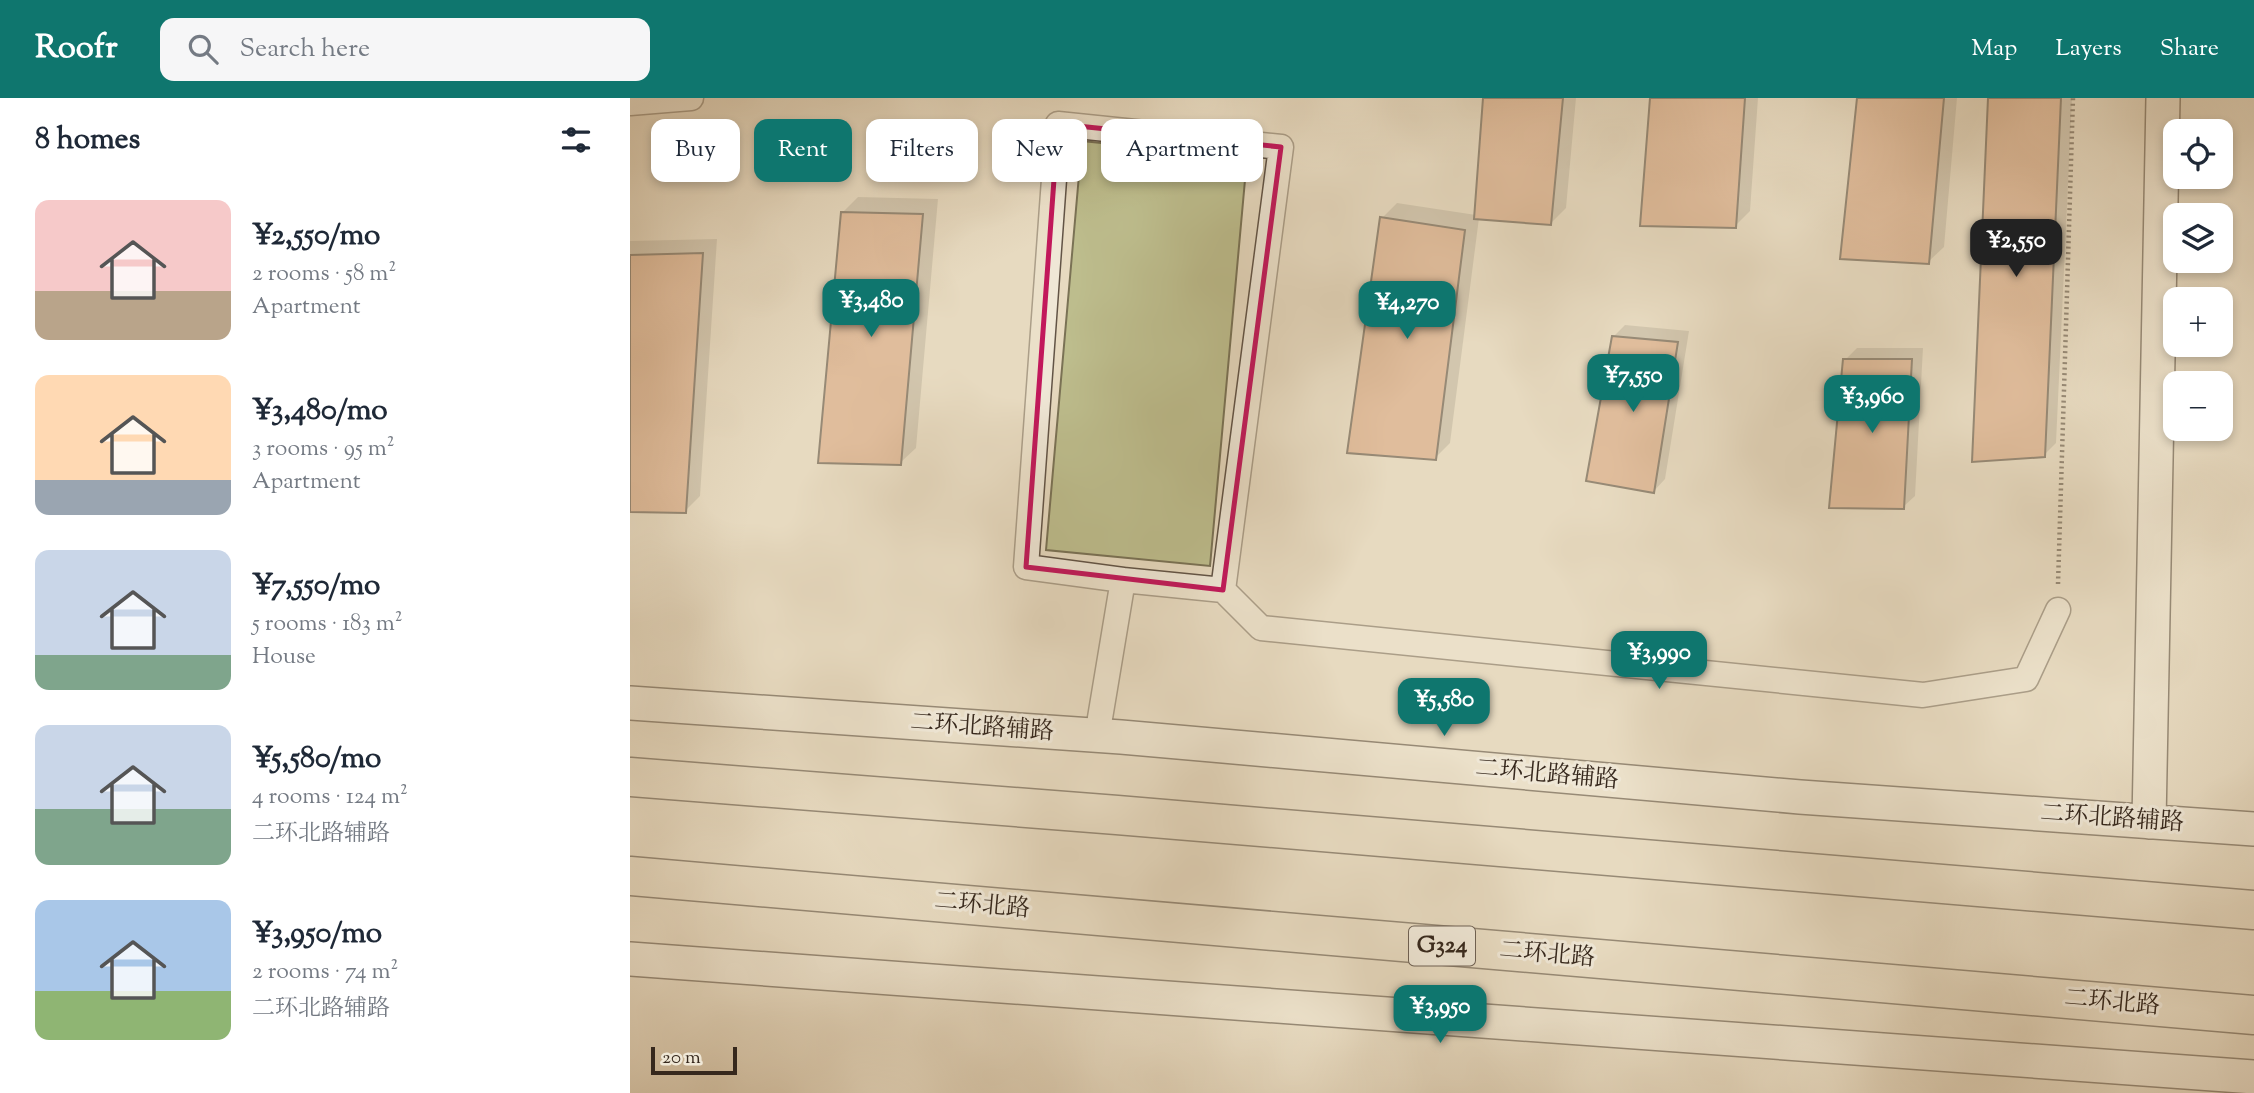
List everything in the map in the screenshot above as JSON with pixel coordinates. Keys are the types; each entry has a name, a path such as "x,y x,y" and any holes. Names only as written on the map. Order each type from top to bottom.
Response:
{"highway":[{"path":"630,777 2254,910"},
{"name":"二环北路","path":"630,876 2254,1015"}],"street":[{"path":"630,103 691,98"},
{"path":"2149,822 2164,98"},
{"path":"1223,590 1281,147 1058,124 1026,567 1223,590 1261,628 1923,695 2026,679 2057,610"},
{"path":"1097,736 1123,580"},
{"name":"二环北路辅路","path":"630,703 1097,736 1800,797 2254,829"},
{"path":"630,959 2254,1077"}],"path":[{"path":"2057,610 2073,98"}],"highlighted area":[{"path":"1058,124 1281,147 1223,590 1026,567"}],"green space":[{"path":"1087,142 1101,143 1101,182 1245,182 1210,566 1046,550 1078,182 1087,182"}],"building":[{"path":"1483,98 1563,98 1551,225 1474,219"},
{"path":"1650,98 1745,98 1736,228 1640,226"},
{"path":"1857,98 1944,98 1929,264 1840,259"},
{"path":"1988,98 2061,98 2045,457 1972,462"},
{"path":"841,212 923,214 901,465 818,463"},
{"path":"1380,217 1465,230 1436,460 1347,453"},
{"path":"703,253 686,513 630,512 630,255"},
{"path":"1612,336 1678,342 1654,493 1586,481"},
{"path":"1843,359 1912,359 1904,509 1829,508"}]}
